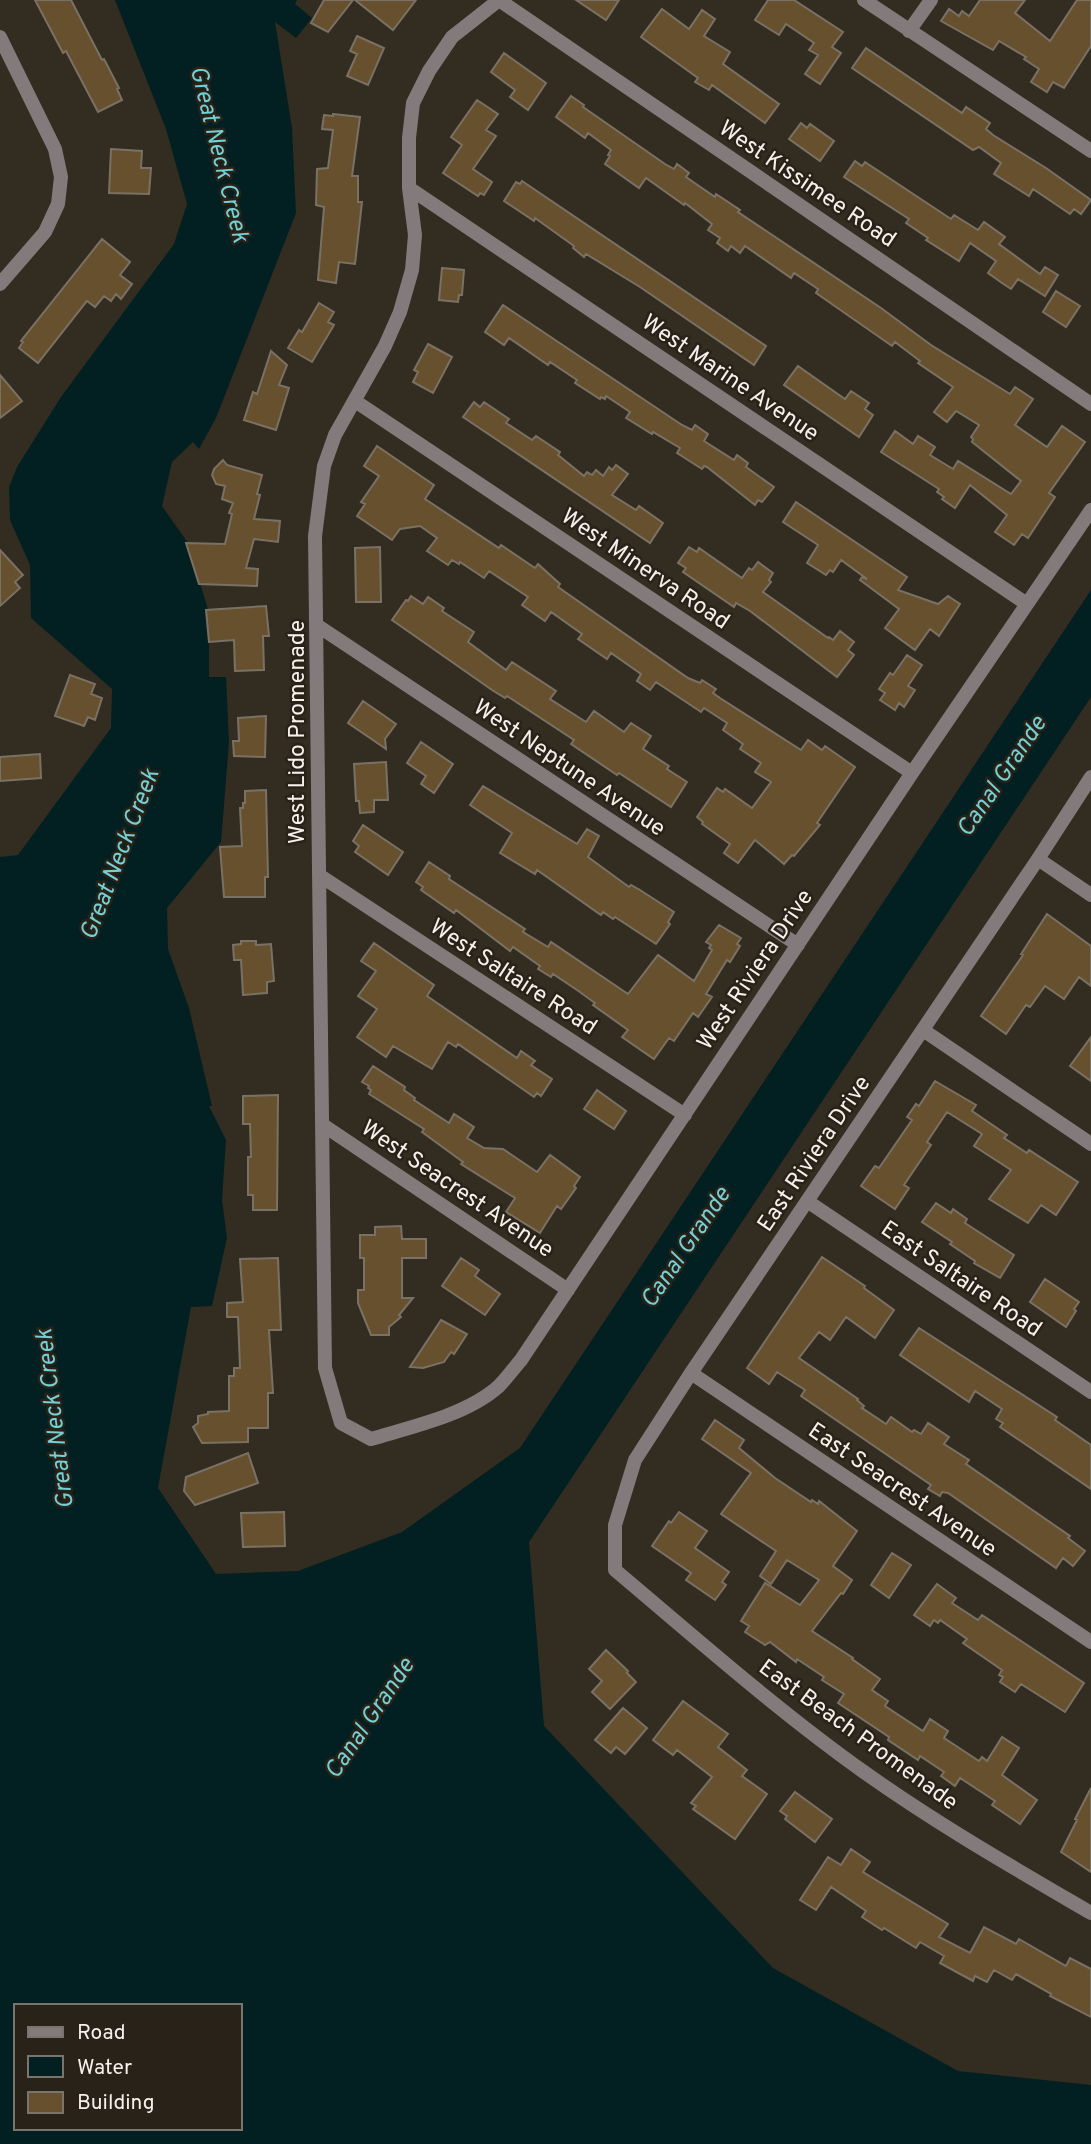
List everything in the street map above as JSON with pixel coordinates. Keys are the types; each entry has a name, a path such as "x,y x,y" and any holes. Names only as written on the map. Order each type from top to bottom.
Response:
{"street":[{"name":"West Lido Promenade","path":"428,1423 371,1439 341,1423 325,1368 315,536 324,466 335,435 385,346 400,312 412,270 415,235 409,188 409,138 413,103 429,71 452,37 499,0"},
{"name":"West Kissimee Road","path":"499,0 1091,404"},
{"path":"864,0 1088,144"},
{"path":"909,31 931,0"},
{"path":"0,37 55,149 61,177 58,204 45,232 0,284"},
{"name":"West Marine Avenue","path":"409,188 1027,604"},
{"name":"West Minerva Road","path":"355,401 912,773"},
{"name":"West Riviera Drive","path":"428,1423 466,1406 497,1387 521,1360 912,773 1091,510"},
{"name":"West Neptune Avenue","path":"318,626 798,945"},
{"name":"East Riviera Drive","path":"615,1570 615,1525 635,1460 1091,777"},
{"path":"1038,859 1091,895"},
{"name":"West Saltaire Road","path":"319,875 685,1115"},
{"path":"923,1030 1091,1144"},
{"name":"West Seacrest Avenue","path":"323,1125 568,1290"},
{"name":"East Saltaire Road","path":"807,1201 1091,1392"},
{"name":"East Seacrest Avenue","path":"691,1373 1091,1642"},
{"name":"East Beach Promenade","path":"615,1570 783,1711 864,1772 965,1839 1091,1913"}],"water":[{"path":"115,0 297,0 295,4 312,18 296,38 275,22 292,128 296,213 216,418 199,449 193,442 172,462 162,506 188,543 209,613 209,677 226,677 229,742 221,842 167,908 168,949 189,1008 212,1106 209,1106 226,1140 222,1200 227,1238 212,1306 191,1307 158,1488 216,1574 298,1571 402,1532 520,1448 1091,590 1091,697 529,1542 544,1726 773,1968 958,2071 1091,2085 1091,2144 0,2144 0,857 18,855 111,728 112,689 31,618 30,565 10,520 9,487 17,467 61,397 174,244 187,204 166,129"}],"building":[{"path":"35,0 71,0 119,88 117,89 122,100 98,112"},
{"path":"324,0 353,0 328,32 311,23"},
{"path":"355,0 416,0 393,30"},
{"path":"576,0 619,0 606,20"},
{"path":"768,0 794,0 843,32 832,47 841,53 820,84 805,74 818,55 809,50 814,43 786,24 779,35 755,20"},
{"path":"980,0 1025,0 1015,13 1050,41 1077,0 1091,0 1091,46 1064,88 1053,82 1047,92 1031,82 1039,69 1024,59 1026,57 999,41 993,50 941,21 949,9 959,16 962,11 969,16"},
{"path":"662,9 689,29 702,10 715,19 704,36 730,52 723,64 779,104 765,123 712,85 709,90 695,82 698,78 641,37"},
{"path":"357,36 384,48 368,85 347,76 357,54 350,51"},
{"path":"866,48 962,113 966,107 990,123 986,129 993,135 1091,200 1081,214 1074,209 1070,214 1033,189 1029,196 994,174 1001,163 979,147 973,150 852,68"},
{"path":"504,53 546,83 528,110 510,97 515,90 491,72"},
{"path":"571,96 665,164 674,169 677,164 689,173 686,177 740,210 738,212 931,345 1010,394 1015,387 1033,399 1015,425 1047,447 1062,426 1085,442 1049,493 1055,497 1028,538 1022,534 1014,545 995,532 1007,515 970,485 955,508 942,499 944,497 937,492 939,489 881,452 895,431 913,444 918,436 935,447 930,455 953,469 958,461 1011,494 1021,481 972,442 971,437 979,425 956,411 947,422 934,412 953,387 918,363 920,361 895,342 892,346 816,293 818,289 794,273 791,278 745,246 740,253 731,246 728,251 717,243 720,238 708,230 712,224 646,178 639,188 605,164 611,150 588,133 585,138 556,117"},
{"path":"477,100 498,114 486,130 496,136 473,169 492,182 484,195 480,193 478,196 443,173 462,145 451,137"},
{"path":"324,115 360,117 352,176 358,176 358,202 362,202 355,264 339,262 336,283 318,280 324,207 316,205 317,169 328,168 333,130 322,129"},
{"path":"801,123 807,128 810,124 834,141 820,161 789,139"},
{"path":"111,149 142,151 141,168 151,168 149,194 109,193"},
{"path":"855,161 862,166 865,162 951,219 954,215 978,230 984,222 1005,237 999,244 1040,274 1045,267 1058,275 1045,296 1018,279 1011,289 1002,283 988,273 996,261 970,243 959,261 926,240 928,238 906,223 909,219 844,177"},
{"path":"522,181 766,346 754,365 640,287 586,254 584,257 574,246 535,218 534,221 504,201 516,182 520,184"},
{"path":"102,239 130,262 120,275 132,284 121,299 116,294 111,301 104,296 95,307 87,301 38,363 19,348 23,342 21,341"},
{"path":"442,268 464,270 462,295 459,295 458,302 439,300"},
{"path":"1056,291 1080,306 1066,327 1043,312"},
{"path":"319,303 334,312 328,322 334,325 312,362 288,348 299,330 302,332"},
{"path":"503,305 682,425 692,430 695,425 708,434 704,441 734,460 737,455 748,463 746,467 774,487 762,502 758,500 755,505 707,467 702,469 677,453 680,448 626,418 630,412 606,396 605,399 600,399 575,383 577,380 550,362 548,365 509,338 504,345 485,332"},
{"path":"428,344 452,357 433,393 413,382 418,372 414,370"},
{"path":"271,351 287,365 279,385 289,388 276,430 244,420 253,392 257,394"},
{"path":"798,366 845,399 851,391 869,403 865,409 873,415 859,437 784,385"},
{"path":"0,375 22,401 0,418"},
{"path":"474,402 480,407 484,402 509,419 506,423 532,440 536,436 560,452 558,455 584,476 587,472 592,475 596,470 603,476 609,467 612,470 616,465 628,474 612,495 636,510 639,506 663,523 650,543 463,417"},
{"path":"377,446 434,485 425,499 499,548 501,545 535,568 538,564 560,584 558,587 688,678 700,683 702,680 716,689 713,693 720,698 801,750 808,740 822,750 825,746 855,767 817,823 820,825 794,856 784,864 755,840 738,863 724,853 730,844 702,824 697,817 717,788 723,792 725,789 752,808 771,782 755,772 761,763 740,749 743,744 723,730 727,723 704,708 701,712 656,682 650,690 637,681 641,674 611,653 607,659 578,639 582,634 551,612 545,621 522,605 528,597 489,571 484,578 460,562 459,564 452,560 448,565 427,551 437,538 420,526 400,529 392,540 357,516 365,504 361,502 379,476 364,466"},
{"path":"223,460 227,465 262,475 254,519 280,521 278,542 254,539 246,568 258,569 257,586 199,584 186,543 225,544 233,503 222,499 225,486 216,484 212,475"},
{"path":"796,502 907,577 898,590 938,604 948,596 960,604 939,636 930,629 915,650 885,628 899,609 860,580 862,577 867,579 841,560 833,572 830,570 826,575 807,563 818,545 783,522"},
{"path":"380,547 381,602 356,602 355,548"},
{"path":"689,547 697,552 699,548 742,578 749,568 752,570 758,562 773,573 769,580 771,582 763,592 828,638 833,640 840,631 854,642 848,650 854,655 837,677 750,611 736,603 734,607 683,572 686,568 678,563"},
{"path":"0,550 23,575 15,582 20,588 0,606"},
{"path":"411,596 423,604 428,597 444,608 442,611 474,632 468,642 506,670 512,662 556,691 550,699 586,722 594,711 624,732 631,723 651,736 643,749 687,782 671,807 619,773 617,775 571,744 574,740 507,696 505,698 492,690 392,620"},
{"path":"266,606 269,636 263,636 264,670 235,671 234,640 209,642 206,610"},
{"path":"907,655 922,665 908,686 915,690 904,707 899,703 895,710 880,700 885,693 879,689"},
{"path":"70,675 95,684 91,694 102,698 95,720 88,717 84,726 55,716"},
{"path":"363,701 396,724 385,739 386,749 348,723"},
{"path":"266,716 265,757 234,756 233,741 239,741 238,718"},
{"path":"421,742 453,764 434,793 421,784 426,776 407,763"},
{"path":"40,754 41,778 0,781 0,757"},
{"path":"386,762 388,800 374,800 374,812 360,813 359,801 356,801 354,764"},
{"path":"483,786 577,844 587,829 599,836 588,857 629,887 631,885 640,890 674,912 668,922 670,924 656,944 615,917 613,919 603,912 601,915 537,870 535,874 500,853 512,833 470,805"},
{"path":"266,790 268,877 265,877 265,897 224,897 220,847 242,846 240,808 243,808 245,803 245,791"},
{"path":"363,825 403,852 388,875 355,852 359,846 353,841"},
{"path":"429,862 450,876 449,879 525,929 523,932 548,947 551,942 628,994 658,955 694,981 712,950 709,948 711,945 706,942 719,925 741,938 737,944 740,946 730,962 727,960 706,994 712,997 698,1017 693,1013 674,1041 669,1038 654,1059 622,1037 628,1030 593,1005 595,1003 553,974 551,977 538,969 540,966 513,947 510,951 456,910 454,913 421,890 423,887 416,882"},
{"path":"1047,914 1091,946 1091,986 1079,977 1064,999 1045,986 1030,1007 1026,1005 1006,1034 981,1016 1023,955 1021,954"},
{"path":"241,941 256,941 256,945 271,944 274,981 267,982 267,993 243,995 241,960 234,960 233,945 241,944"},
{"path":"374,943 434,985 427,996 517,1058 521,1051 535,1061 531,1065 552,1079 541,1096 537,1093 534,1097 458,1044 456,1047 448,1042 432,1069 393,1046 386,1057 357,1037 377,1009 358,996 376,971 361,961"},
{"path":"1091,1037 1091,1081 1070,1066"},
{"path":"373,1066 405,1087 404,1090 415,1098 414,1100 449,1123 454,1114 474,1127 467,1138 484,1148 503,1149 537,1172 550,1155 580,1177 574,1186 576,1188 561,1209 557,1206 540,1233 506,1212 515,1198 461,1164 463,1162 422,1132 424,1129 369,1094 369,1086 362,1082"},
{"path":"935,1081 976,1105 972,1111 1007,1135 1004,1138 1027,1153 1029,1150 1078,1182 1056,1215 1041,1205 1028,1223 989,1199 1011,1170 974,1146 982,1134 947,1112 927,1142 931,1145 904,1185 909,1188 895,1209 861,1186 875,1166 879,1168 912,1120 907,1117 916,1104 919,1106"},
{"path":"597,1090 626,1111 614,1129 584,1109"},
{"path":"278,1095 277,1210 253,1210 253,1195 248,1195 250,1124 243,1124 243,1096"},
{"path":"936,1203 951,1213 953,1209 967,1219 965,1223 1014,1255 1000,1278 974,1263 975,1261 950,1244 952,1242 922,1222"},
{"path":"401,1226 402,1239 426,1239 426,1258 402,1258 402,1298 413,1298 399,1315 401,1317 389,1327 389,1335 371,1335 358,1303 358,1290 364,1290 364,1258 360,1258 360,1235 375,1235 375,1227"},
{"path":"822,1257 865,1286 864,1288 894,1310 875,1338 846,1317 830,1340 819,1332 799,1358 858,1399 864,1406 862,1408 886,1424 891,1417 912,1432 914,1430 921,1434 928,1423 949,1437 944,1444 969,1460 966,1464 1070,1536 1068,1538 1085,1551 1073,1566 1063,1558 1056,1568 948,1493 942,1492 940,1496 928,1489 931,1485 801,1396 805,1390 777,1372 769,1384 747,1368"},
{"path":"278,1258 281,1330 269,1330 273,1393 268,1393 268,1428 248,1428 248,1442 202,1443 193,1427 198,1423 198,1416 208,1412 229,1411 229,1376 234,1376 234,1368 240,1368 238,1317 227,1317 227,1303 243,1302 240,1259"},
{"path":"461,1258 479,1270 475,1276 500,1294 485,1315 442,1286"},
{"path":"1045,1279 1079,1302 1066,1327 1030,1302"},
{"path":"441,1320 467,1334 454,1354 451,1352 444,1362 423,1368 410,1367"},
{"path":"919,1328 1057,1417 1055,1420 1091,1445 1091,1489 1000,1427 1003,1423 996,1419 1002,1409 975,1391 969,1402 900,1355"},
{"path":"715,1420 744,1440 739,1448 775,1478 811,1502 812,1500 818,1504 819,1501 857,1531 833,1566 852,1580 812,1631 880,1679 872,1690 888,1701 885,1706 923,1731 930,1719 948,1731 944,1738 979,1761 982,1757 987,1761 1002,1737 1019,1748 1002,1775 1037,1800 1020,1824 992,1805 995,1801 960,1778 955,1786 941,1776 944,1772 920,1756 918,1760 838,1703 844,1694 822,1680 824,1677 797,1659 796,1662 770,1642 765,1645 745,1632 749,1626 741,1621 765,1583 800,1605 819,1580 787,1560 771,1584 760,1576 776,1551 721,1514 751,1473 702,1439"},
{"path":"248,1453 258,1483 195,1505 184,1491 186,1477"},
{"path":"284,1512 285,1546 243,1547 241,1513"},
{"path":"679,1512 707,1531 695,1548 729,1572 722,1582 726,1585 715,1600 686,1580 691,1573 652,1546 669,1521 671,1523"},
{"path":"892,1553 911,1565 889,1598 871,1585"},
{"path":"937,1584 956,1598 952,1603 978,1620 982,1615 1084,1683 1065,1712 1021,1684 1015,1692 1000,1682 1003,1677 999,1675 1002,1670 963,1643 967,1639 940,1620 938,1623 934,1620 930,1626 914,1615"},
{"path":"606,1650 636,1682 610,1709 592,1692 602,1681 589,1669"},
{"path":"683,1701 728,1734 718,1747 747,1770 742,1776 767,1794 735,1839 693,1809 696,1806 691,1803 712,1777 677,1750 673,1755 653,1740"},
{"path":"623,1708 647,1728 625,1754 616,1747 611,1753 595,1740"},
{"path":"1091,1788 1091,1872 1061,1852"},
{"path":"795,1792 832,1819 815,1842 785,1819 787,1816 780,1811"},
{"path":"851,1849 870,1862 863,1872 948,1924 939,1937 970,1953 984,1927 1016,1944 1019,1939 1066,1966 1070,1958 1091,1969 1091,2017 1050,1996 1051,1994 1016,1974 1012,1980 994,1970 987,1982 975,1976 973,1981 940,1963 944,1956 920,1942 916,1948 862,1917 866,1911 831,1887 816,1910 800,1900 828,1857 841,1865"}],"water label":[{"name":"Great Neck Creek","path":"220,154"},
{"name":"Canal Grande","path":"1001,776"},
{"name":"Great Neck Creek","path":"119,854"},
{"name":"Canal Grande","path":"685,1247"},
{"name":"Great Neck Creek","path":"54,1419"},
{"name":"Canal Grande","path":"369,1718"}]}
